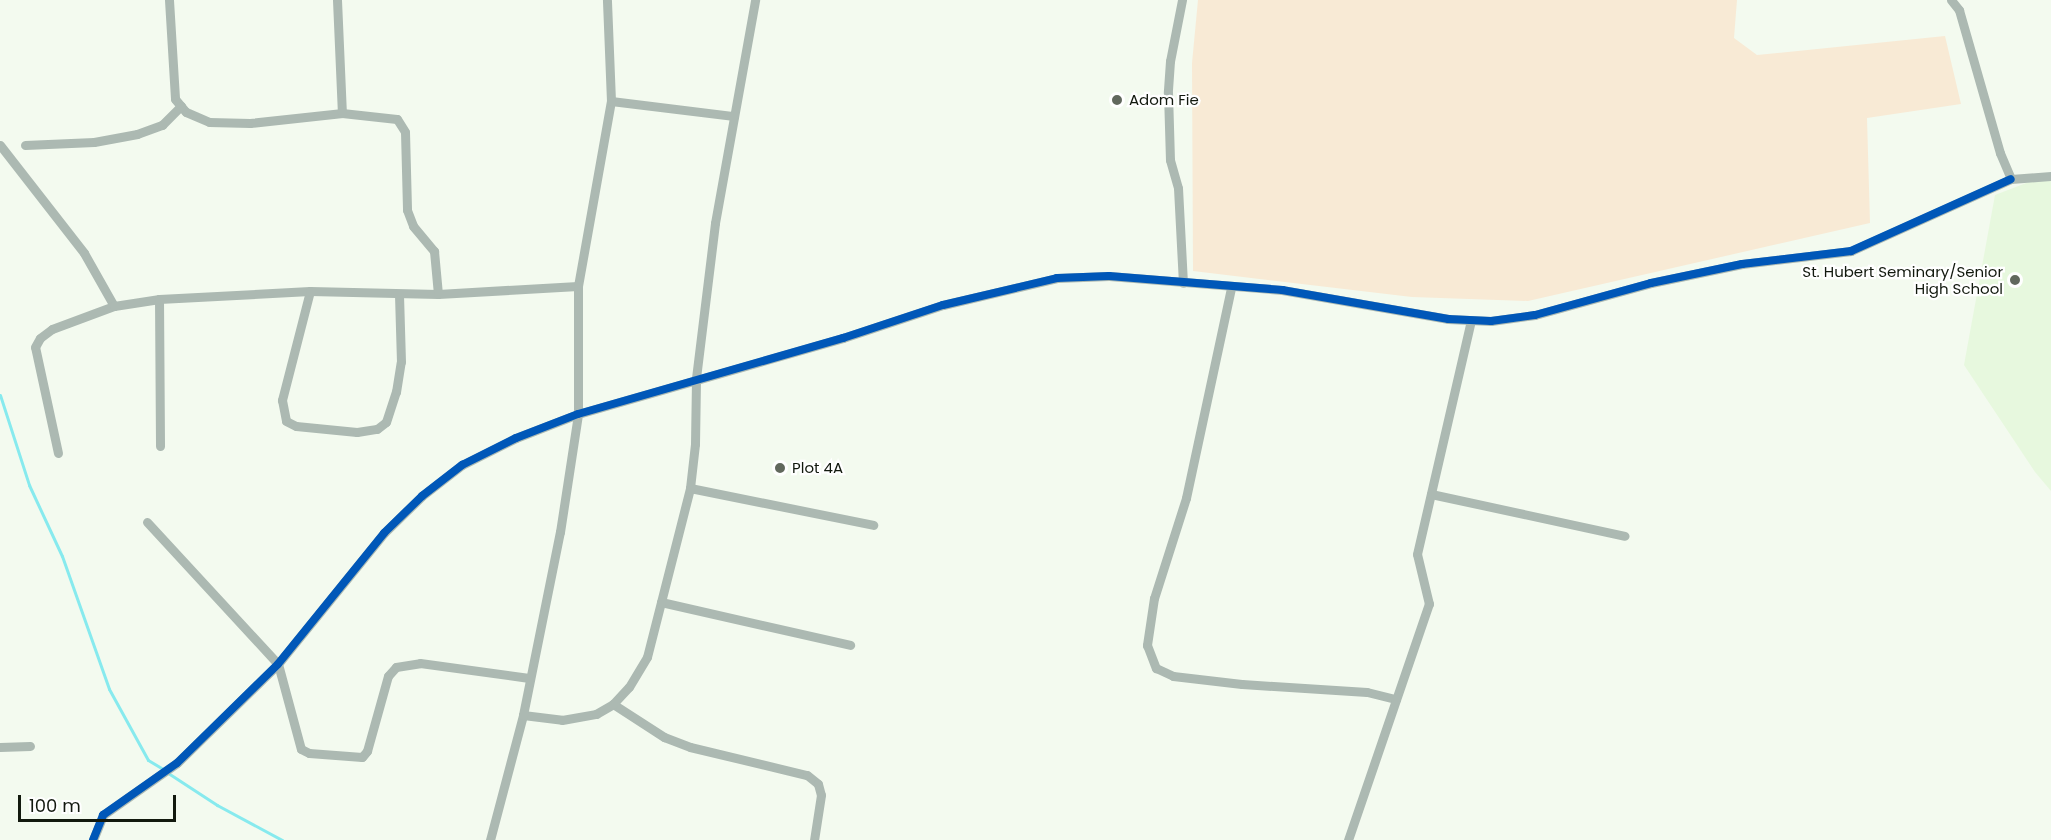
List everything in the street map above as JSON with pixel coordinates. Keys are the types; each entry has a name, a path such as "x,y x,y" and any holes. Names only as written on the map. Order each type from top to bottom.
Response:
{"street":[{"path":"169,0 175,99 186,112 209,122 250,123 342,113 397,119 405,132 408,210 413,226 434,251 438,294"},
{"path":"337,0 342,113"},
{"path":"490,840 523,714 560,532 578,414 578,286 611,101 607,0"},
{"path":"523,714 562,720 596,714 614,704 629,687 647,657 690,488 695,444 696,378 715,222 755,0"},
{"path":"1182,0 1170,61 1168,93 1170,160 1178,188 1183,283"},
{"path":"1951,0 1959,10 2000,153 2011,179"},
{"path":"611,101 734,116"},
{"path":"25,145 94,142 137,134 162,125 181,106"},
{"path":"0,145 84,253 114,306"},
{"path":"93,840 103,815 177,763 278,664 384,533 422,496 462,465 516,438 578,414 696,378 843,338 943,305 1057,278 1109,276 1231,288 1282,290 1405,313 1491,321 1535,315 1651,283 1742,264 1851,251 2011,179 2051,176"},
{"path":"58,453 35,348 40,338 52,329 114,306 159,299 310,291 438,294 578,286"},
{"path":"1231,288 1186,498 1154,598 1147,645 1153,661 1156,668 1173,676 1242,684 1367,692 1396,699"},
{"path":"310,291 282,400 286,421 296,426 357,432 377,429 386,422 396,392 401,362 399,294"},
{"path":"159,299 160,446"},
{"path":"1348,840 1429,604 1417,554 1471,320"},
{"path":"690,488 873,525"},
{"path":"1431,494 1625,536"},
{"path":"147,522 278,664 301,749 309,753 362,758 367,751 388,676 396,667 420,663 529,678"},
{"path":"661,602 850,645"},
{"path":"614,704 664,737 690,747 807,776 818,784 821,795 814,840"},
{"path":"0,747 30,746"}],"shaded area":[{"path":"1198,0 1737,0 1734,38 1757,55 1945,36 1961,104 1867,118 1870,223 1528,301 1412,297 1193,271 1192,63"},
{"name":"St. Hubert Seminary/Senior High School","path":"2042,177 2051,177 2051,491 2035,472 1964,365 1995,195"}],"waterway":[{"path":"0,395 29,485 62,556 109,689 148,760 163,769"},
{"path":"168,773 217,805 282,840"}],"cycle path":[{"path":"93,840 103,815 177,763 278,664 384,533 422,496 462,465 516,438 578,414 843,338 943,305 1057,278 1109,276 1282,290 1448,319 1491,321 1535,315 1651,283 1742,264 1851,251 2011,179"}],"place":[{"name":"Adom Fie","path":"1117,100"},
{"name":"St. Hubert Seminary/Senior High School","path":"2015,280"},
{"name":"Plot 4A","path":"780,468"}]}
